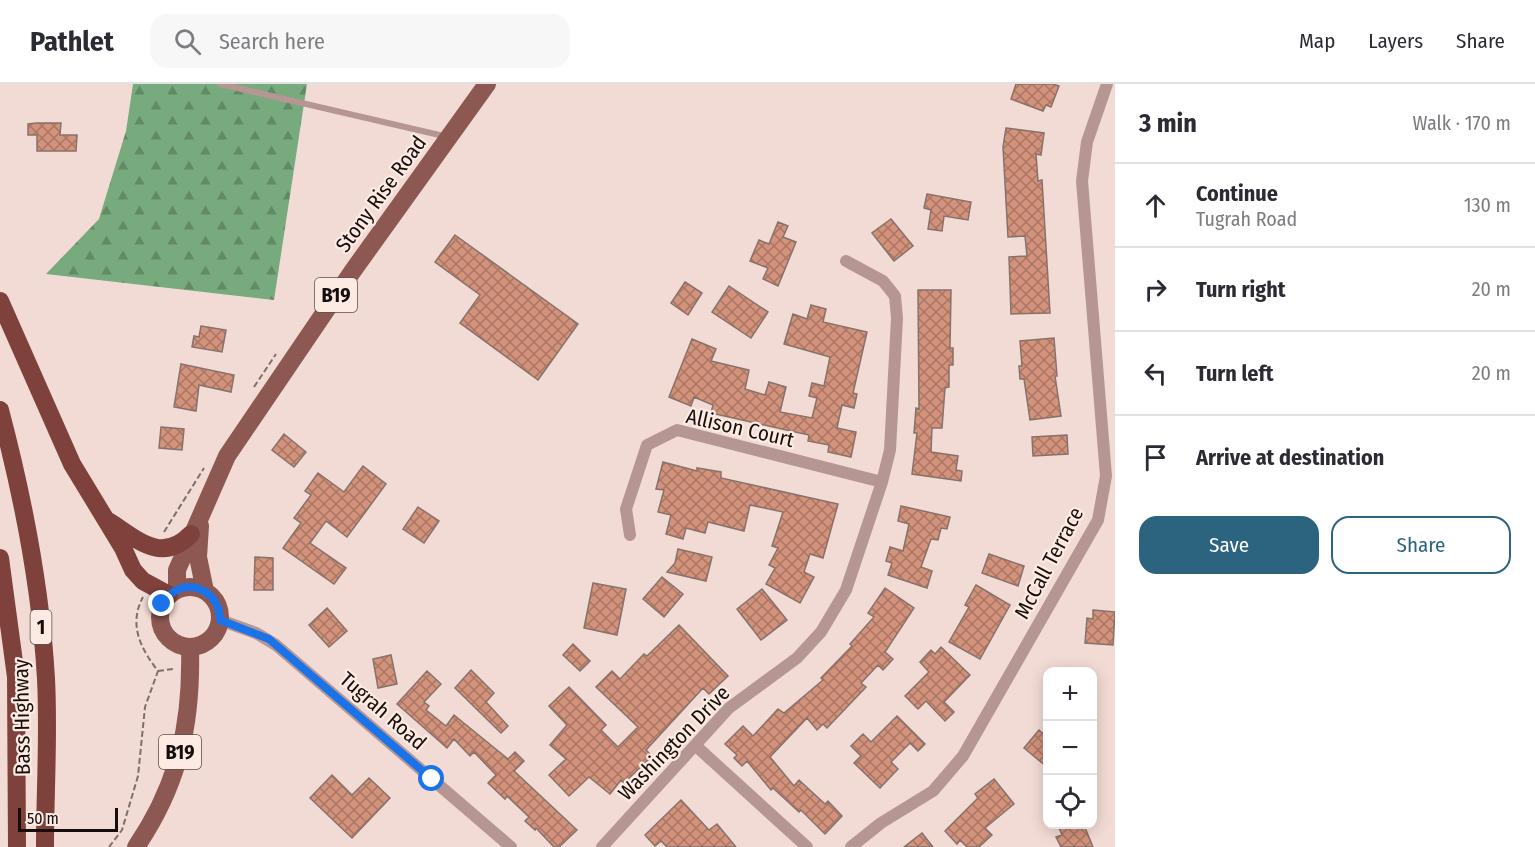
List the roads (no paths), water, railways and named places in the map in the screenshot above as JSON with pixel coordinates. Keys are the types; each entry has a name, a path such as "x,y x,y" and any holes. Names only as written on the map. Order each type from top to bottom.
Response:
{"highway":[{"path":"0,301 72,464 133,570 150,585 173,592"},
{"name":"Bass Highway","path":"0,410 24,515 36,587 46,679 45,847"},
{"path":"106,520 143,544 156,548 170,548 180,544 191,534"},
{"name":"Bass Highway","path":"0,558 16,677 17,847"}],"main road":[{"name":"Stony Rise Road","path":"173,592 177,570 191,534 227,456 352,272 487,84"},
{"name":"Stony Rise Road","path":"201,516 198,557 205,591"},
{"path":"173,592 191,587 205,591"},
{"name":"B19","path":"205,591 217,603 220,620"},
{"name":"B19","path":"136,847 158,814 185,736 190,648 174,643 161,626 160,609 173,592"},
{"path":"190,648 208,641 218,630 220,620"}],"street":[{"name":"McCall Terrace","path":"850,847 881,823 933,791 963,756 1098,520 1106,476 1082,181 1087,142 1107,84"},
{"name":"Washington Drive","path":"602,847 729,708 797,658 821,632 846,590 882,482 890,450 897,318 895,296 883,281 846,261"},
{"name":"Allison Court","path":"630,535 626,509 647,445 677,430 882,482"},
{"name":"Tugrah Road","path":"220,620 269,639 511,847"},
{"path":"696,746 807,847"}],"lane":[{"path":"220,84 450,137"}]}
